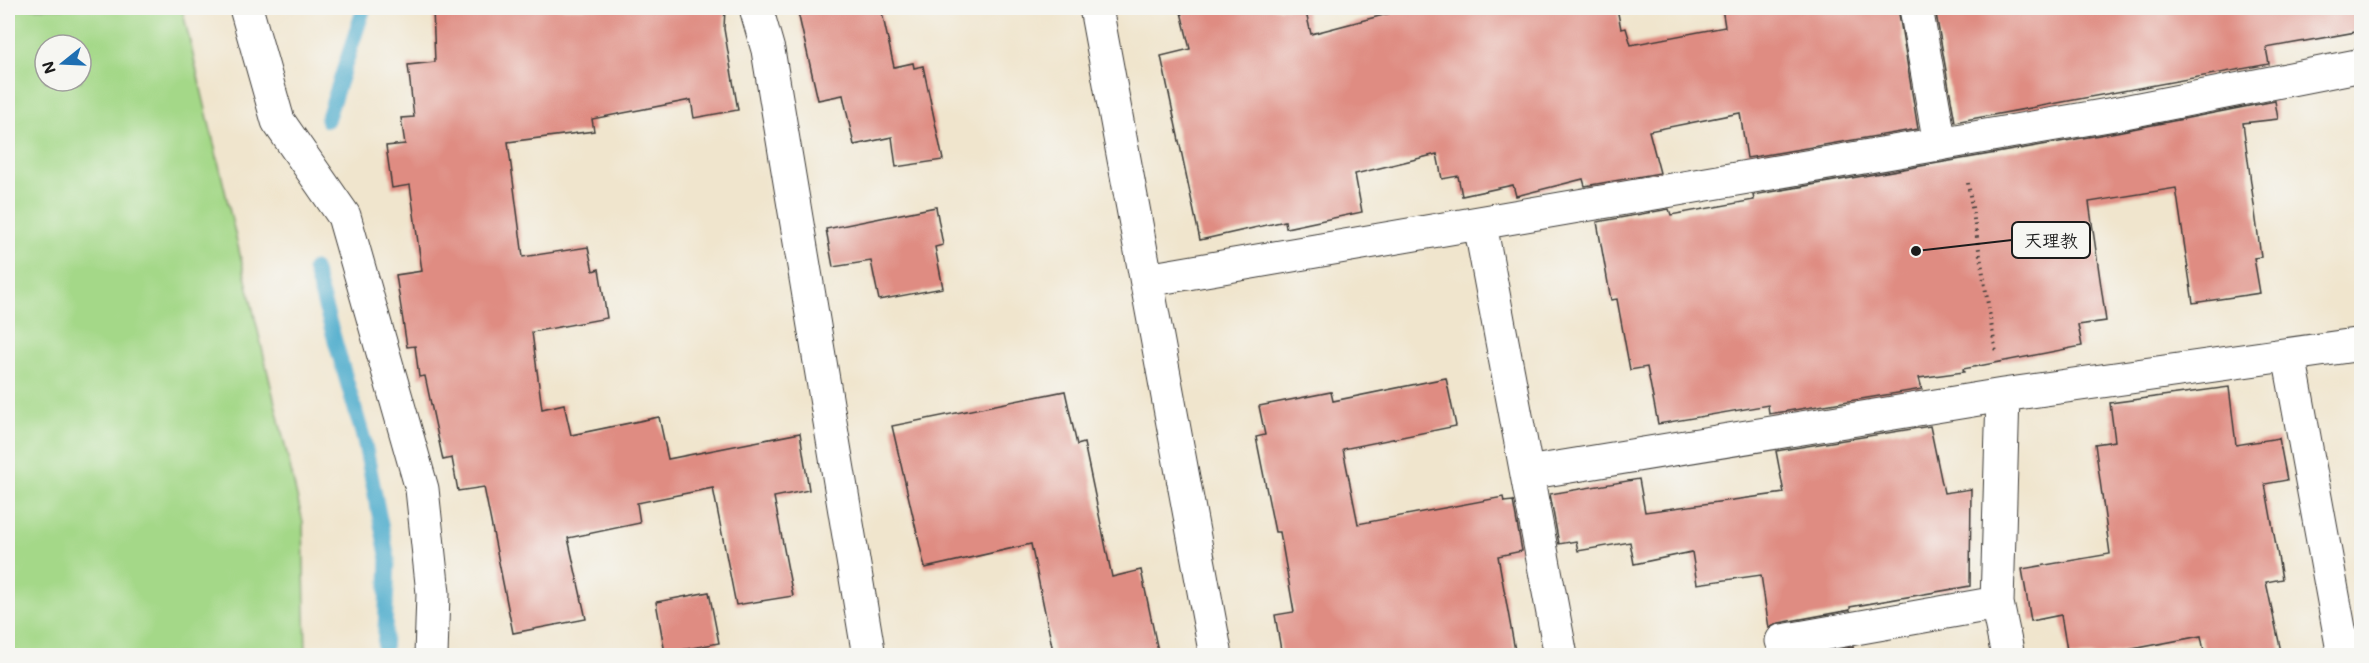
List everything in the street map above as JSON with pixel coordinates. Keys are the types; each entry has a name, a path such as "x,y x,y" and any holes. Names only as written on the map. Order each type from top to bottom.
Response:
{"street":[{"path":"246,8 278,121 344,216 357,261 422,489 433,593 431,656"},
{"path":"756,8 768,50 869,656"},
{"path":"1098,8 1216,656"},
{"path":"1916,8 1950,142"},
{"path":"1147,280 2114,114 2361,65"},
{"path":"1479,224 1561,656"},
{"path":"1527,473 2003,395 2361,344"},
{"path":"2289,355 2344,656"},
{"path":"2003,395 1997,603 2008,656"},
{"path":"1782,641 1997,603"}],"path":[{"path":"1950,142 2003,395"}],"green space":[{"path":"8,8 182,8 303,522 306,655 8,655"}],"building":[{"path":"433,8 725,8 724,29 738,110 694,118 691,100 592,119 594,131 508,142 523,257 588,247 593,271 599,269 607,318 532,332 542,409 564,404 571,435 659,417 668,459 800,433 809,490 774,497 793,596 736,605 713,488 637,503 640,523 568,538 586,619 513,633 484,487 458,491 452,458 443,460 425,376 419,377 415,346 407,347 396,275 422,271 410,185 392,188 386,146 405,144 401,118 414,117 408,65 435,62"},
{"path":"797,8 881,8 894,67 913,63 914,68 923,66 943,160 896,167 892,137 854,145 843,95 818,100"},
{"path":"1180,8 1305,8 1311,34 1410,8 1617,8 1621,29 1626,28 1631,45 1725,27 1722,8 1898,8 1918,129 1747,158 1740,113 1649,131 1660,173 1585,186 1583,179 1516,196 1513,185 1462,196 1458,176 1442,179 1437,154 1355,174 1362,212 1286,228 1285,221 1200,240 1161,56 1190,49"},
{"path":"1935,8 2361,8 2361,31 2266,48 2269,64 1955,122"},
{"path":"2275,101 2278,119 2243,123 2261,257 2254,258 2260,293 2193,303 2176,188 2089,202 2106,321 2078,325 2082,346 1963,369 1964,372 1919,378 1922,389 1769,414 1768,405 1658,424 1647,367 1630,370 1617,299 1611,300 1597,222 1669,209 1671,215 1754,200 1753,195 2117,132"},
{"path":"936,207 943,245 935,247 943,288 879,300 871,261 833,267 826,229"},
{"path":"1446,378 1456,426 1343,449 1358,524 1503,497 1504,502 1513,501 1522,551 1498,556 1516,656 1282,656 1275,615 1294,612 1280,532 1275,532 1256,437 1265,435 1259,406 1331,392 1333,401"},
{"path":"2229,387 2236,445 2279,438 2287,480 2265,484 2282,579 2266,582 2282,656 2205,656 2201,636 2096,656 2068,656 2061,615 2031,621 2022,569 2110,554 2095,444 2115,441 2110,403"},
{"path":"1065,391 1077,445 1084,443 1112,577 1141,570 1159,656 1054,656 1031,544 925,568 892,426"},
{"path":"1930,426 1944,493 1971,489 1970,586 1850,607 1850,610 1779,623 1769,628 1761,575 1697,584 1692,552 1634,564 1630,542 1578,551 1576,541 1559,544 1550,494 1639,479 1645,512 1784,493 1776,451"},
{"path":"709,592 719,643 665,653 656,602"},
{"path":"1853,647 1854,656 1808,656"}],"waterway":[{"path":"327,120 364,8"},
{"path":"314,269 364,440 388,559 384,656"}],"place":[{"name":"天理教","path":"1916,251"}]}
